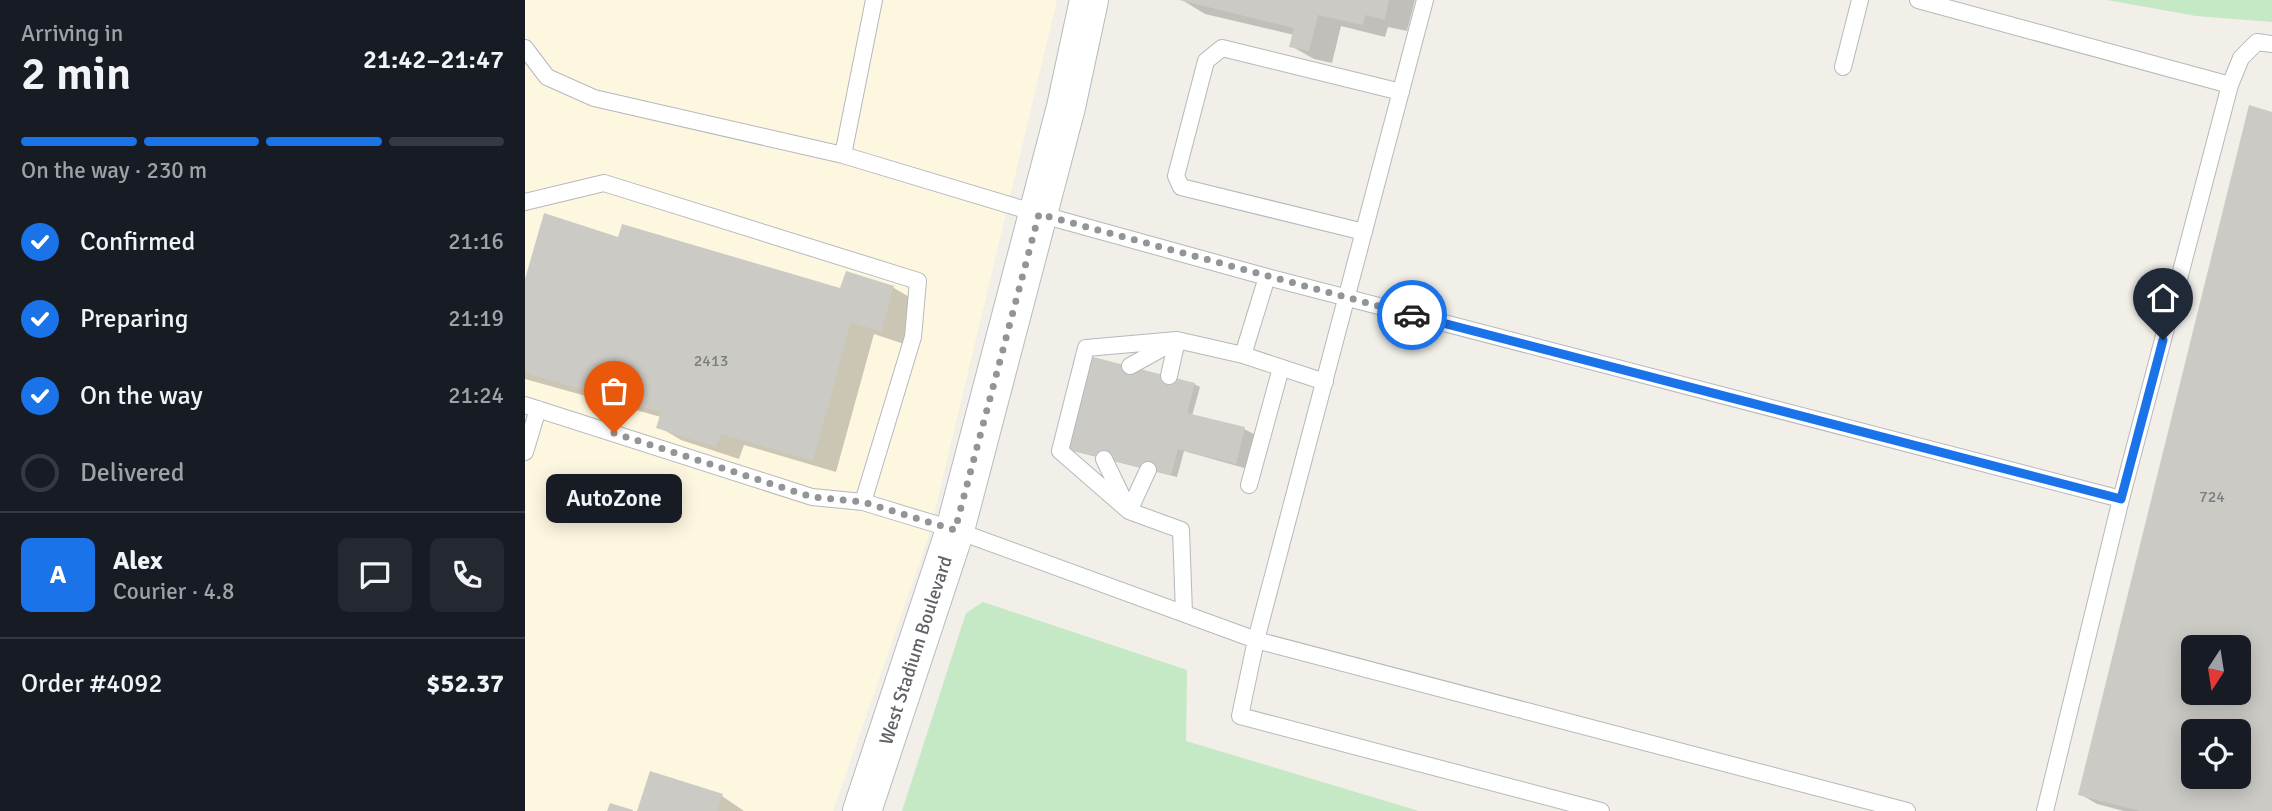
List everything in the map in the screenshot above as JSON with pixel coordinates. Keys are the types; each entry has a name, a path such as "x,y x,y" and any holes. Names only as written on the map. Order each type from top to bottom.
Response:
{"main road":[{"name":"West Stadium Boulevard","path":"862,811 955,530 1039,214 1089,0"}],"lane":[{"path":"843,155 874,0"},
{"path":"1425,0 1256,640 1240,716 1601,811"},
{"path":"1843,67 1860,0"},
{"path":"1918,0 2230,85"},
{"path":"2045,811 2121,499 2230,85 2241,58 2257,42 2272,44"},
{"path":"525,48 547,77 594,98 843,155 1039,214 1346,299 2121,499"},
{"path":"1364,232 1181,187 1176,176 1206,61 1222,48 1401,92"},
{"path":"525,202 604,183 918,281 913,337 863,502"},
{"path":"1243,355 1268,277"},
{"path":"1184,613 1181,530 1129,511 1060,451 1086,348 1177,340 1243,355 1325,382"},
{"path":"1130,366 1177,340"},
{"path":"1169,376 1177,340"},
{"path":"1249,485 1281,368"},
{"path":"525,452 532,407 812,497 863,502 955,530 1256,640 1907,811"},
{"path":"1104,458 1129,511"},
{"path":"1129,511 1148,470"}],"shaded area":[{"path":"525,0 1057,0 929,535 833,811 525,811"}],"green space":[{"path":"2107,0 2272,0 2272,22 2196,16"},
{"path":"983,602 1187,670 1186,741 1419,811 902,811 966,613"}],"building":[{"path":"1179,0 1389,0 1385,20 1365,15 1363,25 1318,15 1309,51 1289,47 1294,28"},
{"path":"2249,105 2272,112 2272,811 2140,811 2078,795"},
{"path":"544,213 618,237 622,224 840,288 846,271 894,286 881,332 851,322 813,461 721,434 716,447 656,428 661,412 525,373 525,279"},
{"path":"1089,356 1195,383 1187,413 1245,427 1236,464 1178,449 1171,475 1066,449"},
{"path":"650,771 723,794 717,811 637,811"},
{"path":"610,803 633,810 633,811 607,811"}],"way so far":[{"path":"614,433 812,497 863,502 955,530 1039,214 1412,315"}],"place":[{"name":"AutoZone","path":"614,433"}],"route":[{"path":"1412,315 2121,499 2163,340"}]}
